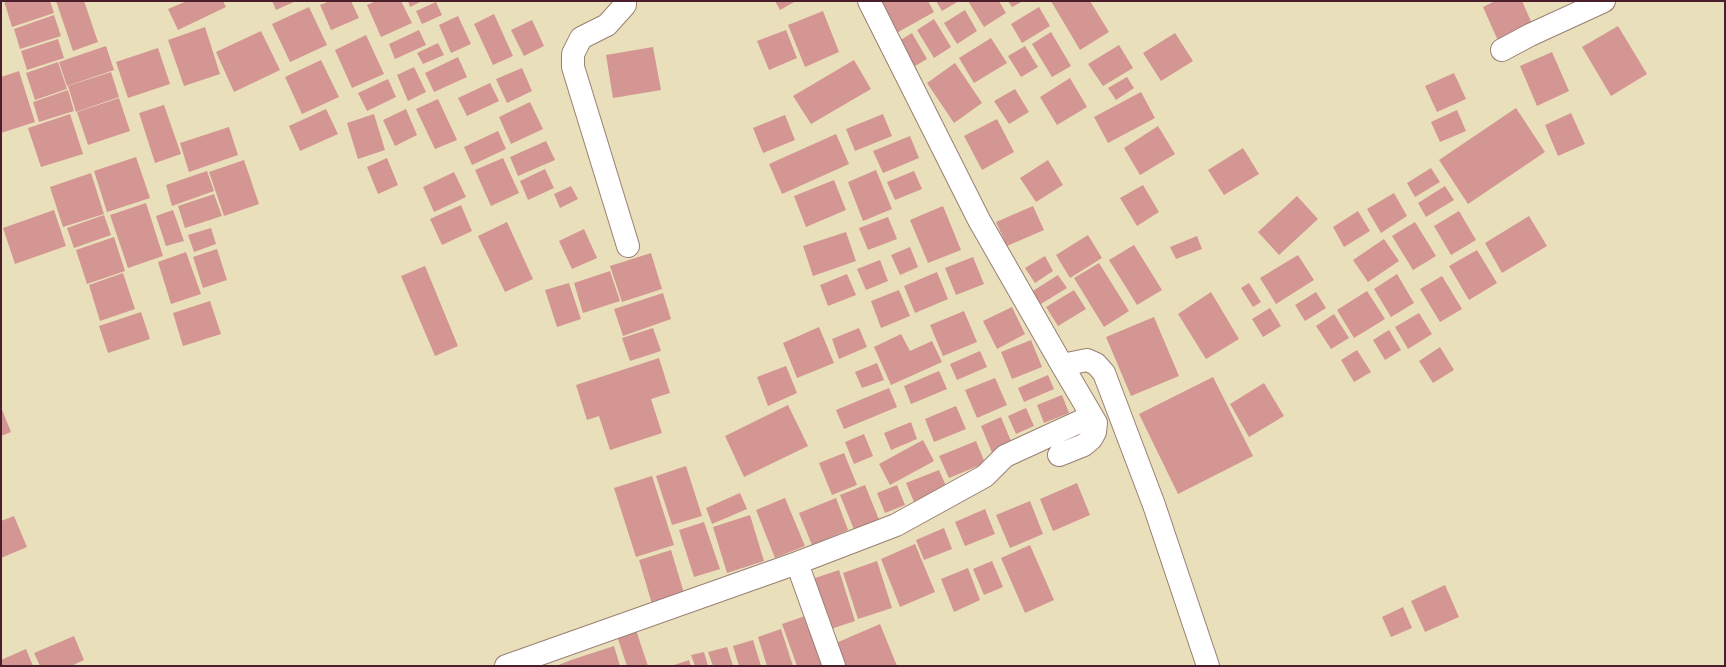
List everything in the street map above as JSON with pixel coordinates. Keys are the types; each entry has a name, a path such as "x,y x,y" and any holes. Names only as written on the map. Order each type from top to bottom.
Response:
{"street":[{"path":"625,1 624,5 607,25 581,38 573,54 573,67 628,246"},
{"path":"869,1 979,220 1096,423 1095,432 1091,439 1084,445 1058,455"},
{"path":"1502,50 1530,35 1604,1"},
{"path":"1062,365 1087,360 1096,364 1104,373 1154,504 1208,666"},
{"path":"506,666 797,563 896,525 985,476 1005,456 1092,416"},
{"path":"797,563 834,666"}],"building":[{"path":"4,1 50,1 54,13 12,27"},
{"path":"56,1 84,1 98,42 73,51"},
{"path":"187,1 223,1 226,7 178,30 168,9"},
{"path":"272,1 296,1 276,10"},
{"path":"330,1 351,1 359,18 331,30 320,5"},
{"path":"376,1 401,1 412,23 381,37 367,5"},
{"path":"408,1 422,1 410,7"},
{"path":"775,1 796,1 780,10"},
{"path":"885,1 928,1 934,12 893,35 876,6"},
{"path":"936,1 959,1 942,11"},
{"path":"968,1 999,1 1006,13 984,27"},
{"path":"1008,1 1023,1 1012,7"},
{"path":"1051,1 1090,1 1109,32 1080,50"},
{"path":"1495,1 1522,1 1534,28 1499,43 1483,7"},
{"path":"436,2 442,15 422,24 416,11"},
{"path":"309,7 327,45 290,62 272,24"},
{"path":"1039,7 1050,26 1022,43 1011,24"},
{"path":"965,10 977,31 957,44 944,23"},
{"path":"823,11 839,52 805,67 788,25"},
{"path":"494,14 513,56 493,65 474,24"},
{"path":"54,15 61,36 20,49 14,29"},
{"path":"458,16 471,44 451,53 439,25"},
{"path":"934,19 951,47 934,58 917,30"},
{"path":"532,20 544,46 524,56 511,30"},
{"path":"1618,26 1647,74 1611,96 1582,47"},
{"path":"205,27 220,74 184,86 168,40"},
{"path":"419,30 426,45 395,59 389,44"},
{"path":"786,30 797,58 769,70 757,41"},
{"path":"261,31 280,70 234,92 216,52"},
{"path":"1051,32 1071,66 1052,77 1032,44"},
{"path":"912,33 927,59 910,69 894,44"},
{"path":"1175,33 1193,61 1161,81 1143,53"},
{"path":"366,35 384,74 352,88 335,50"},
{"path":"991,38 1007,63 974,83 959,58"},
{"path":"58,39 64,58 27,70 21,51"},
{"path":"438,43 444,55 423,64 417,53"},
{"path":"1119,45 1133,68 1103,86 1088,64"},
{"path":"106,46 114,70 67,86 59,62"},
{"path":"1025,46 1038,67 1021,77 1008,56"},
{"path":"653,47 661,90 613,98 606,55"},
{"path":"158,48 170,84 128,98 116,62"},
{"path":"1552,52 1569,91 1537,106 1520,66"},
{"path":"458,57 467,77 434,92 425,73"},
{"path":"321,60 339,97 302,114 285,77"},
{"path":"854,60 871,89 811,124 793,96"},
{"path":"58,62 67,89 35,100 26,73"},
{"path":"955,63 982,103 954,123 927,83"},
{"path":"414,67 426,92 408,101 397,75"},
{"path":"522,68 532,91 507,103 496,79"},
{"path":"19,71 35,122 1,133 1,77"},
{"path":"111,72 119,97 76,112 68,86"},
{"path":"1454,73 1466,99 1437,112 1425,86"},
{"path":"1127,77 1134,88 1116,100 1108,88"},
{"path":"1070,78 1087,107 1057,125 1040,97"},
{"path":"388,79 396,97 367,111 358,93"},
{"path":"490,83 499,101 467,116 458,98"},
{"path":"1015,89 1029,112 1009,124 994,101"},
{"path":"68,90 74,111 39,122 33,102"},
{"path":"1141,92 1155,118 1108,143 1094,117"},
{"path":"119,98 130,131 88,145 77,112"},
{"path":"438,99 457,140 435,149 416,109"},
{"path":"530,102 543,129 511,144 499,117"},
{"path":"164,105 181,154 155,163 139,113"},
{"path":"1516,108 1545,152 1468,204 1439,160"},
{"path":"326,109 338,134 300,151 289,126"},
{"path":"406,109 417,135 395,146 383,120"},
{"path":"1457,110 1466,131 1440,142 1431,122"},
{"path":"1571,113 1585,144 1558,156 1545,125"},
{"path":"70,114 83,154 41,167 28,128"},
{"path":"374,114 385,150 358,159 347,123"},
{"path":"883,114 892,136 855,151 846,129"},
{"path":"785,115 795,140 763,153 753,128"},
{"path":"997,119 1014,152 982,170 964,136"},
{"path":"1158,126 1175,154 1140,175 1124,148"},
{"path":"229,127 238,155 189,172 180,143"},
{"path":"498,131 506,149 472,165 464,147"},
{"path":"836,134 849,164 782,194 769,164"},
{"path":"910,136 919,158 883,173 873,151"},
{"path":"546,141 555,160 518,176 510,157"},
{"path":"1243,148 1259,174 1224,195 1208,170"},
{"path":"136,157 150,198 107,212 94,171"},
{"path":"387,158 398,185 378,194 367,167"},
{"path":"503,158 519,193 491,206 475,170"},
{"path":"244,160 259,204 224,216 209,172"},
{"path":"1048,160 1063,185 1036,202 1020,178"},
{"path":"1431,168 1440,182 1415,197 1407,183"},
{"path":"545,169 554,188 528,200 520,181"},
{"path":"876,170 892,209 863,221 848,182"},
{"path":"207,171 214,191 172,206 166,185"},
{"path":"914,171 922,189 895,200 887,182"},
{"path":"454,172 466,197 434,212 423,187"},
{"path":"91,173 104,214 63,227 50,187"},
{"path":"834,180 846,210 806,227 794,196"},
{"path":"1143,185 1159,212 1137,226 1120,198"},
{"path":"571,186 578,199 560,208 554,194"},
{"path":"1445,186 1454,200 1426,217 1418,203"},
{"path":"1394,193 1407,216 1381,233 1367,209"},
{"path":"214,194 222,216 185,228 178,206"},
{"path":"1297,196 1318,219 1279,255 1258,232"},
{"path":"146,203 163,256 128,268 110,215"},
{"path":"461,205 472,231 442,245 430,219"},
{"path":"943,206 961,250 928,263 910,220"},
{"path":"1033,206 1044,230 1007,246 996,222"},
{"path":"54,210 66,246 15,264 3,228"},
{"path":"173,210 184,241 166,246 156,216"},
{"path":"1358,211 1370,231 1344,247 1333,227"},
{"path":"1459,211 1476,240 1451,255 1434,226"},
{"path":"104,215 111,235 74,248 67,228"},
{"path":"1529,216 1547,246 1502,273 1485,243"},
{"path":"888,217 897,239 868,250 859,228"},
{"path":"507,222 533,279 505,292 478,236"},
{"path":"1415,222 1436,256 1413,270 1392,236"},
{"path":"211,228 216,244 194,252 188,235"},
{"path":"584,229 597,258 572,269 559,241"},
{"path":"846,232 856,261 813,276 803,246"},
{"path":"1088,235 1102,258 1070,278 1056,255"},
{"path":"1197,236 1202,249 1176,259 1170,247"},
{"path":"114,237 125,271 87,284 76,250"},
{"path":"1384,239 1399,261 1368,282 1353,260"},
{"path":"1134,245 1162,290 1137,305 1109,260"},
{"path":"910,247 918,267 900,275 891,255"},
{"path":"217,249 227,280 203,288 193,257"},
{"path":"1477,250 1497,283 1469,300 1449,266"},
{"path":"186,252 201,294 171,304 158,262"},
{"path":"651,253 662,289 622,302 610,266"},
{"path":"1298,255 1314,280 1276,304 1260,278"},
{"path":"1045,256 1053,271 1035,283 1025,268"},
{"path":"973,257 984,284 956,295 945,268"},
{"path":"880,260 888,281 866,290 857,269"},
{"path":"1099,263 1129,311 1104,327 1074,278"},
{"path":"425,266 458,346 435,356 401,276"},
{"path":"610,271 620,301 583,313 574,283"},
{"path":"937,272 948,299 915,313 904,286"},
{"path":"123,273 135,309 100,321 89,285"},
{"path":"847,274 856,295 828,306 820,285"},
{"path":"1397,274 1414,303 1391,317 1374,289"},
{"path":"1058,275 1067,288 1036,307 1028,294"},
{"path":"1442,276 1462,309 1440,322 1420,289"},
{"path":"569,283 581,319 557,327 545,290"},
{"path":"1249,283 1261,302 1253,307 1241,288"},
{"path":"899,290 910,316 881,328 871,301"},
{"path":"1074,290 1086,309 1058,326 1046,307"},
{"path":"1367,291 1385,319 1354,338 1337,310"},
{"path":"1211,292 1239,339 1206,359 1178,314"},
{"path":"1316,292 1326,308 1305,321 1295,305"},
{"path":"663,293 671,319 623,336 614,309"},
{"path":"210,301 221,334 183,346 173,313"},
{"path":"1012,307 1025,334 997,349 983,321"},
{"path":"1270,308 1281,326 1263,337 1252,319"},
{"path":"964,311 977,342 943,356 930,325"},
{"path":"141,312 150,339 108,353 99,326"},
{"path":"1419,313 1432,334 1408,349 1395,327"},
{"path":"1334,314 1349,338 1331,349 1316,326"},
{"path":"1154,317 1179,376 1131,396 1106,337"},
{"path":"819,327 834,363 797,378 783,343"},
{"path":"653,328 661,351 630,361 622,338"},
{"path":"859,328 867,347 839,359 832,339"},
{"path":"1389,330 1401,350 1385,360 1373,340"},
{"path":"901,334 910,351 932,341 942,362 891,385 874,347"},
{"path":"1031,340 1042,367 1012,379 1001,352"},
{"path":"1440,347 1454,370 1433,383 1419,361"},
{"path":"1357,350 1371,372 1354,382 1341,360"},
{"path":"980,351 987,367 957,380 950,364"},
{"path":"659,358 670,393 651,399 662,433 610,450 599,416 587,420 576,385"},
{"path":"877,363 884,380 862,388 855,372"},
{"path":"786,366 797,393 768,406 757,377"},
{"path":"939,371 947,389 911,404 904,386"},
{"path":"1048,375 1054,389 1024,402 1018,388"},
{"path":"1213,377 1253,456 1178,494 1139,414"},
{"path":"995,378 1007,405 977,418 965,390"},
{"path":"1264,383 1284,416 1249,437 1230,404"},
{"path":"889,388 897,407 844,429 836,410"},
{"path":"1062,395 1069,413 1044,423 1037,405"},
{"path":"788,405 808,446 744,477 725,436"},
{"path":"956,406 966,429 934,442 925,419"},
{"path":"1,407 11,432 1,436"},
{"path":"1026,408 1034,426 1016,434 1008,416"},
{"path":"1001,417 1013,446 993,455 981,426"},
{"path":"911,422 917,439 891,450 884,433"},
{"path":"864,434 873,456 854,464 845,442"},
{"path":"923,440 934,461 890,485 879,464"},
{"path":"976,441 985,463 949,478 939,456"},
{"path":"844,453 857,485 832,495 819,463"},
{"path":"686,466 702,516 672,525 656,476"},
{"path":"939,470 947,488 914,502 906,483"},
{"path":"652,476 674,545 636,557 614,488"},
{"path":"1077,483 1090,515 1053,531 1040,499"},
{"path":"865,485 880,522 855,532 840,495"},
{"path":"897,485 905,505 885,513 877,493"},
{"path":"740,493 747,509 712,524 706,508"},
{"path":"785,498 805,546 775,558 756,510"},
{"path":"836,498 848,530 812,545 799,513"},
{"path":"1030,501 1043,534 1010,548 996,515"},
{"path":"985,509 995,534 965,546 955,522"},
{"path":"750,515 764,561 727,573 713,527"},
{"path":"14,516 27,547 1,558 1,521"},
{"path":"704,522 720,569 694,577 679,530"},
{"path":"944,528 952,549 924,560 916,540"},
{"path":"915,544 935,592 900,607 881,559"},
{"path":"1030,545 1054,600 1025,613 1001,558"},
{"path":"671,550 684,593 652,604 639,560"},
{"path":"877,561 892,608 858,619 843,573"},
{"path":"992,561 1003,587 984,595 973,569"},
{"path":"968,568 980,600 954,612 941,579"},
{"path":"839,570 855,621 828,630 812,579"},
{"path":"1445,585 1459,617 1425,632 1411,601"},
{"path":"1403,607 1412,628 1391,637 1382,617"},
{"path":"808,615 826,666 797,666 782,624"},
{"path":"880,624 897,666 846,666 836,643"},
{"path":"781,629 793,666 767,666 758,637"},
{"path":"636,630 648,666 627,666 617,636"},
{"path":"74,636 84,660 71,666 40,666 34,653"},
{"path":"753,640 761,666 739,666 733,646"},
{"path":"614,646 620,666 556,666 571,660"},
{"path":"727,647 733,666 713,666 708,652"},
{"path":"26,649 33,666 1,666 1,660"},
{"path":"704,652 708,666 695,666 691,655"},
{"path":"689,660 691,666 671,666"}]}
